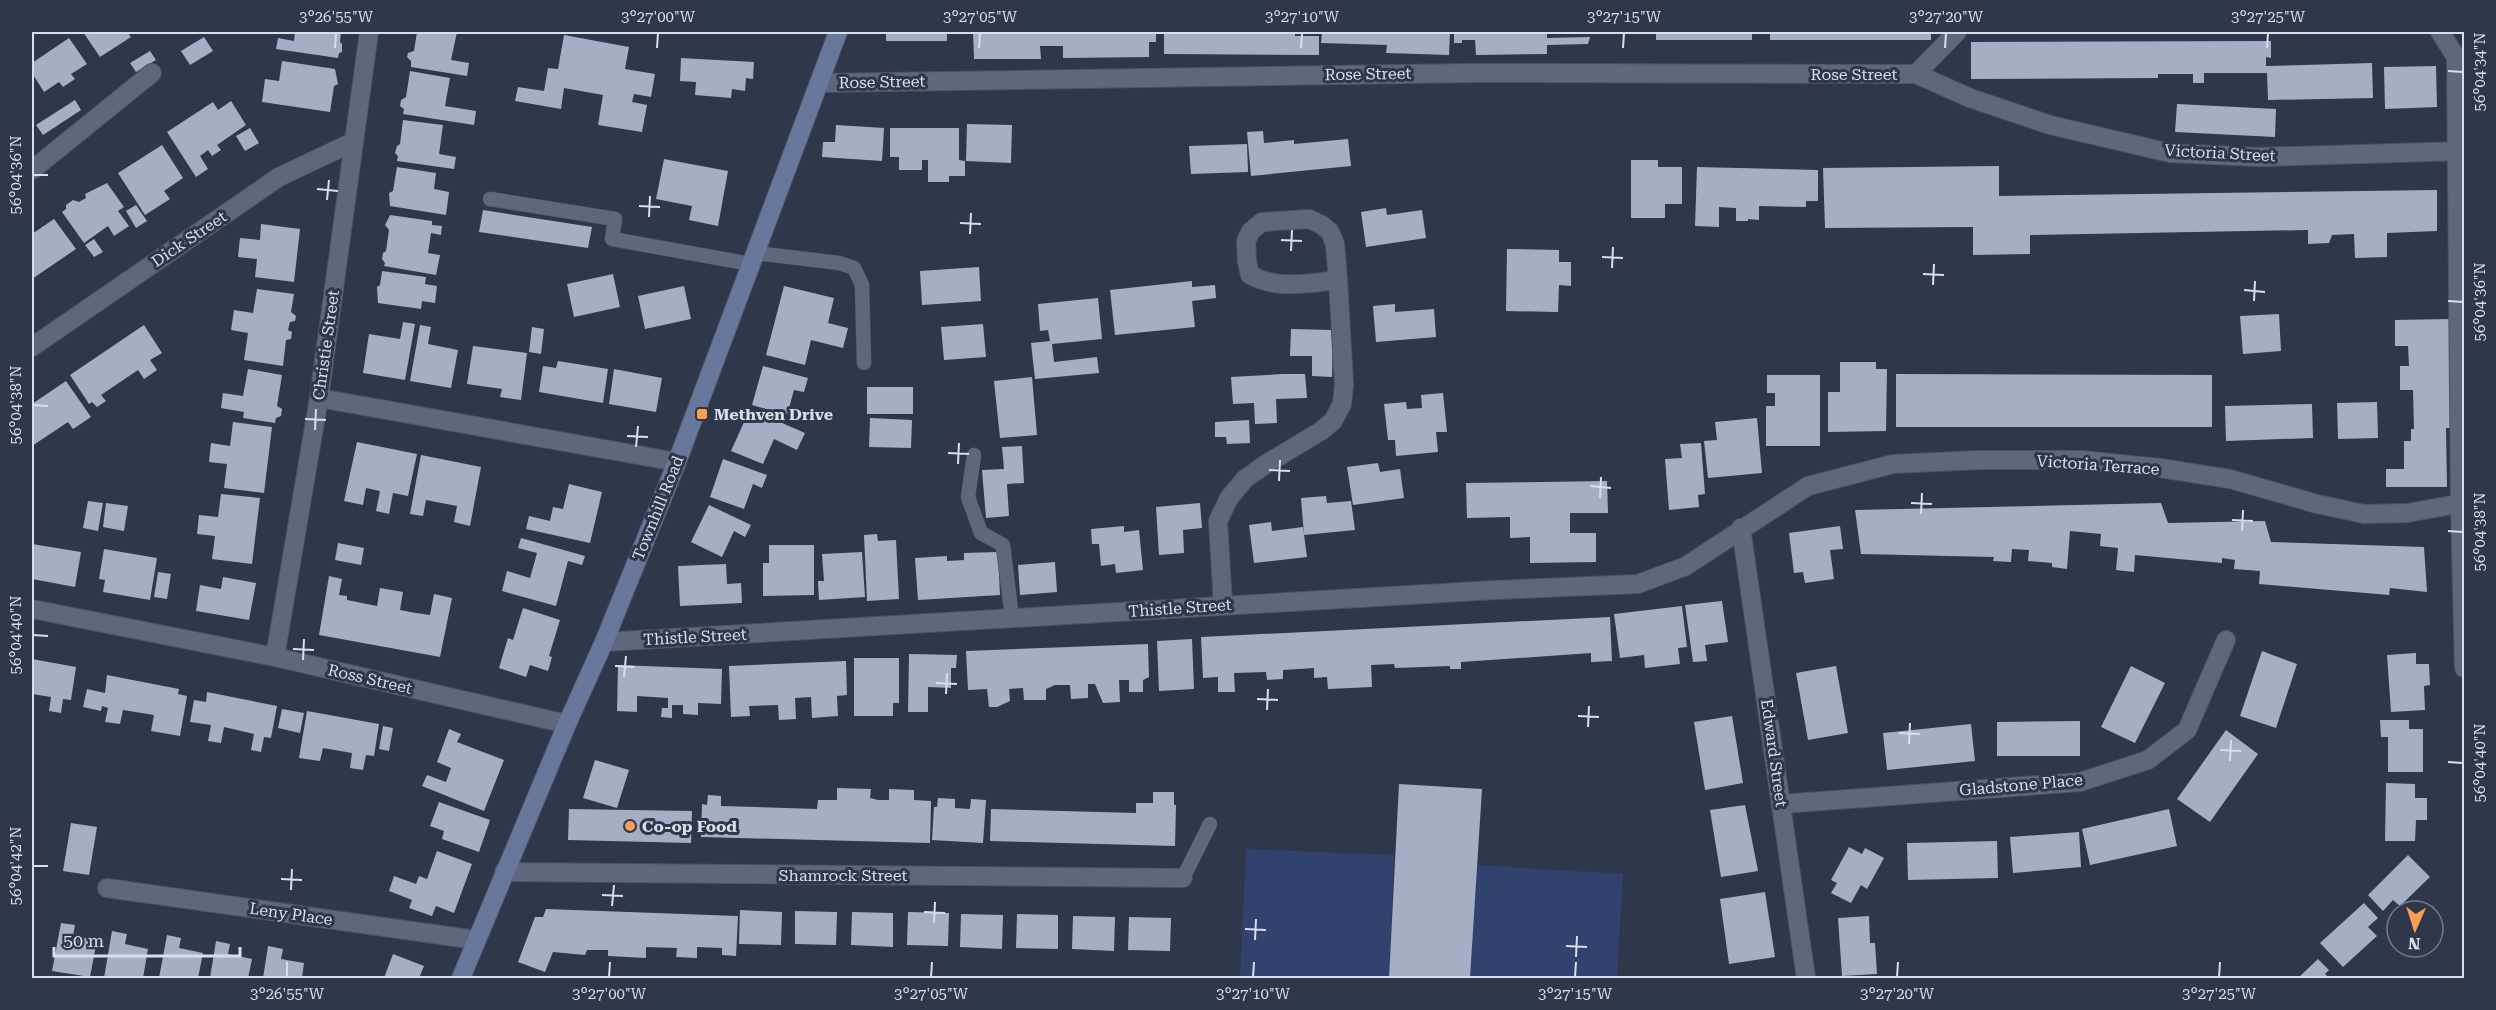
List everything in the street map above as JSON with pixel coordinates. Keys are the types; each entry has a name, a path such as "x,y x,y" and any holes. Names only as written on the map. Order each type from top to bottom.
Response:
{"street":[{"name":"Christie Street","path":"275,657 319,398 369,32"},
{"name":"Townhill Road","path":"461,978 504,872 604,642 677,462 838,32"},
{"path":"1916,74 1957,32"},
{"path":"2440,32 2456,57 2461,151 2464,668"},
{"path":"32,170 152,73"},
{"name":"Rose Street","path":"819,83 1471,73 1916,74"},
{"name":"Victoria Street","path":"1916,74 1970,98 2050,124 2170,153 2258,157 2461,151"},
{"name":"Dick Street","path":"32,347 279,177 353,142"},
{"path":"1223,605 1218,521 1229,498 1252,474 1333,421 1342,404 1344,384 1338,280 1335,244 1330,232 1309,219 1262,222 1251,231 1246,241 1250,275 1262,282 1277,285 1338,280"},
{"path":"319,398 677,462"},
{"name":"Victoria Terrace","path":"1741,528 1808,486 1893,464 1979,460 2081,460 2160,468 2230,479 2317,504 2364,514 2407,513 2462,504"},
{"name":"Thistle Street","path":"604,642 1223,605 1638,584 1686,566 1741,528"},
{"name":"Edward Street","path":"1741,528 1806,978"},
{"name":"Ross Street","path":"32,609 275,657 567,724"},
{"name":"Gladstone Place","path":"1781,804 2080,782 2148,760 2187,730 2226,640"},
{"name":"Shamrock Street","path":"504,872 1183,878"},
{"name":"Leny Place","path":"106,888 476,940"}],"lane":[{"path":"490,199 615,219 612,239 754,258 839,262 854,268 862,285 864,363"},
{"path":"974,455 968,497 981,533 1003,545 1012,618"},
{"path":"1183,878 1210,824"}],"shaded area":[{"path":"1246,849 1394,855 1389,978 1240,978"},
{"path":"1477,865 1623,874 1617,978 1470,978"}],"building":[{"path":"83,32 127,32 131,37 100,57"},
{"path":"295,32 341,32 342,52 339,53 338,58 276,49 278,38 294,41"},
{"path":"417,32 457,32 451,60 469,63 467,76 411,67 411,61 407,57 408,53 414,51"},
{"path":"886,32 947,32 947,41 886,41"},
{"path":"973,32 1156,32 1156,42 1149,42 1149,57 1063,58 1063,46 1040,46 1041,59 974,59"},
{"path":"1164,32 1295,32 1295,36 1319,36 1319,55 1164,54"},
{"path":"1322,32 1450,32 1449,55 1386,53 1387,45 1321,43"},
{"path":"1454,32 1547,32 1547,38 1590,37 1588,44 1547,45 1547,54 1476,55 1475,40 1462,40 1462,43 1454,43"},
{"path":"1656,32 1752,32 1752,40 1656,40"},
{"path":"1770,32 1931,32 1931,40 1770,40"},
{"path":"564,35 629,47 625,69 655,74 651,97 634,94 632,102 647,105 642,132 598,125 603,95 564,88 561,109 515,101 518,87 544,91 548,68 558,69"},
{"path":"204,37 213,51 190,65 181,51"},
{"path":"69,38 87,64 71,74 75,79 63,87 59,82 44,92 32,73 32,63"},
{"path":"2271,41 2271,58 2266,57 2266,66 2372,63 2373,98 2268,100 2267,73 2204,73 2204,83 2193,83 2193,74 2158,74 2158,78 1971,79 1971,42"},
{"path":"150,51 156,60 136,72 130,63"},
{"path":"681,58 754,62 753,79 746,78 745,91 732,89 731,98 695,95 696,82 680,81"},
{"path":"282,61 335,69 338,84 334,86 330,112 262,102 265,79 279,81"},
{"path":"2436,66 2437,107 2385,109 2384,67"},
{"path":"410,71 450,78 445,106 476,111 474,125 403,114 404,109 400,106 401,100 406,97"},
{"path":"75,100 81,110 43,135 36,125"},
{"path":"231,101 246,125 217,145 221,150 212,156 208,150 200,156 208,169 196,177 167,132 213,102 218,110"},
{"path":"2177,104 2276,109 2275,137 2175,132"},
{"path":"403,120 443,125 439,154 456,157 454,169 397,161 398,156 395,153 400,144"},
{"path":"967,124 1012,125 1011,163 966,161"},
{"path":"836,125 884,128 882,161 822,157 823,142 835,142"},
{"path":"250,128 259,143 245,151 236,136"},
{"path":"890,128 959,128 959,160 965,161 965,176 949,176 949,182 928,182 928,160 922,160 922,170 899,170 899,157 890,157"},
{"path":"1263,131 1264,143 1294,140 1294,144 1348,139 1351,166 1251,176 1247,132"},
{"path":"1247,144 1248,172 1191,174 1189,146"},
{"path":"162,145 183,178 164,191 170,199 145,215 118,173"},
{"path":"664,159 728,171 718,226 689,220 692,206 656,199"},
{"path":"1631,160 1658,160 1658,167 1682,167 1682,204 1665,204 1665,218 1631,218"},
{"path":"1999,166 1999,196 2437,190 2437,231 2387,233 2387,257 2355,258 2354,234 2332,235 2329,243 2308,244 2308,230 2030,235 2030,254 1973,255 1973,227 1825,228 1823,168"},
{"path":"397,167 436,173 434,189 449,192 446,215 390,206 389,193 393,191"},
{"path":"1697,167 1818,170 1818,201 1806,201 1806,207 1759,206 1759,220 1748,219 1748,221 1736,221 1736,208 1719,207 1719,227 1695,226"},
{"path":"107,183 124,207 118,211 129,226 114,236 108,226 84,243 62,212 73,200 79,202 86,198 85,194"},
{"path":"136,205 147,221 136,228 126,211"},
{"path":"1386,208 1387,215 1422,210 1426,238 1366,247 1361,212"},
{"path":"483,210 592,227 588,248 479,232"},
{"path":"390,215 432,221 432,225 442,226 441,235 431,233 428,253 440,255 436,275 384,266 382,259 386,251 389,230 385,225"},
{"path":"54,219 76,249 32,279 32,234"},
{"path":"261,224 300,229 294,282 255,277 257,259 238,257 240,238 260,240"},
{"path":"94,239 103,252 94,257 85,245"},
{"path":"1507,249 1559,250 1559,262 1571,262 1571,286 1559,285 1558,312 1506,311"},
{"path":"979,267 981,301 922,305 920,271"},
{"path":"382,271 426,277 425,284 437,286 435,303 422,301 421,309 378,303 377,287 380,285"},
{"path":"613,274 620,307 574,317 567,284"},
{"path":"1192,281 1192,287 1215,285 1216,298 1192,301 1195,327 1115,335 1110,290"},
{"path":"684,286 691,319 645,329 638,296"},
{"path":"784,286 834,298 828,323 848,328 843,348 811,340 805,365 766,355"},
{"path":"257,289 294,294 291,312 296,316 295,321 290,322 288,330 292,332 291,339 286,340 283,366 244,360 248,333 231,330 234,310 253,313"},
{"path":"1098,298 1102,339 1052,344 1054,362 1097,357 1099,373 1035,379 1031,343 1050,341 1048,330 1040,331 1038,304"},
{"path":"1395,304 1395,312 1434,309 1436,337 1376,342 1373,306"},
{"path":"2279,314 2281,351 2243,354 2240,316"},
{"path":"2450,319 2451,428 2446,428 2447,487 2386,487 2386,469 2404,469 2404,441 2411,441 2411,429 2414,429 2413,390 2400,390 2400,366 2409,366 2408,346 2395,346 2395,320"},
{"path":"403,322 415,324 405,380 363,373 369,334 400,339"},
{"path":"983,324 986,357 944,360 941,327"},
{"path":"144,325 162,353 150,360 157,370 144,379 138,370 101,395 106,401 97,407 92,402 89,404 70,375"},
{"path":"420,325 431,327 428,344 458,350 451,388 410,381"},
{"path":"532,327 544,329 541,354 529,352"},
{"path":"1291,329 1333,330 1332,377 1312,376 1312,356 1290,356"},
{"path":"473,346 527,353 521,400 500,397 502,389 467,384"},
{"path":"558,361 608,369 603,403 539,392 543,366 556,368"},
{"path":"1840,362 1876,362 1876,369 1887,369 1886,431 1828,432 1828,392 1840,392"},
{"path":"763,366 808,378 804,392 794,390 787,415 752,405"},
{"path":"248,369 282,375 277,406 282,409 281,416 276,418 275,423 243,418 244,412 221,408 223,393 243,396"},
{"path":"614,369 662,378 656,412 609,404"},
{"path":"1305,374 1307,398 1276,399 1277,423 1255,424 1254,403 1233,404 1231,377"},
{"path":"1896,374 2212,375 2212,427 1896,427"},
{"path":"1767,375 1820,375 1820,446 1766,446 1766,406 1775,406 1775,393 1767,393"},
{"path":"1032,377 1037,435 1000,438 994,381"},
{"path":"66,381 91,417 73,429 68,422 32,446 32,404"},
{"path":"867,387 913,387 913,414 867,414"},
{"path":"1443,393 1447,432 1436,432 1438,452 1396,456 1395,440 1388,440 1384,404 1406,402 1407,409 1422,408 1421,395"},
{"path":"2377,402 2378,438 2338,439 2337,403"},
{"path":"2312,404 2313,438 2226,441 2225,406"},
{"path":"750,409 805,433 797,450 774,439 763,464 731,451"},
{"path":"870,418 912,420 911,448 869,447"},
{"path":"1757,418 1762,473 1708,478 1704,441 1717,440 1715,422"},
{"path":"1249,420 1250,443 1227,444 1226,437 1215,437 1215,422"},
{"path":"233,422 272,427 264,493 224,488 227,464 209,462 211,443 230,446"},
{"path":"357,442 417,454 408,496 393,493 389,514 376,511 380,491 366,488 363,505 344,501"},
{"path":"1701,443 1705,494 1698,495 1699,507 1669,510 1665,459 1682,458 1680,444"},
{"path":"1022,446 1024,483 1007,484 1009,516 986,518 982,470 1004,469 1002,447"},
{"path":"421,455 481,467 470,526 454,522 457,506 426,500 423,516 410,514"},
{"path":"723,459 767,475 762,488 753,484 744,509 710,497"},
{"path":"1378,463 1380,472 1400,469 1404,498 1353,505 1347,467"},
{"path":"1607,481 1608,513 1570,513 1570,533 1596,533 1596,562 1530,563 1530,537 1510,538 1510,517 1467,518 1466,483"},
{"path":"569,484 602,492 590,543 526,529 529,516 550,521 553,507 563,509"},
{"path":"221,494 260,498 252,564 212,559 215,536 197,534 199,515 218,517"},
{"path":"1326,496 1327,503 1351,501 1355,530 1304,535 1301,498"},
{"path":"88,501 103,503 98,531 83,528"},
{"path":"106,503 128,506 124,531 103,527"},
{"path":"1200,503 1202,528 1183,530 1184,553 1159,555 1156,507"},
{"path":"2161,503 2168,523 2265,521 2271,542 2424,547 2427,592 2390,588 2389,595 2259,584 2260,571 2234,569 2235,560 2222,558 2222,563 2135,555 2134,572 2116,570 2118,548 2100,546 2101,534 2070,531 2067,569 2052,567 2052,563 2028,561 2029,550 2012,549 2011,562 1993,561 1994,557 1861,554 1855,510"},
{"path":"709,505 751,525 745,537 734,531 722,557 691,542"},
{"path":"1271,522 1272,531 1303,527 1307,557 1254,563 1249,525"},
{"path":"1124,526 1124,532 1139,530 1143,570 1116,573 1115,564 1101,566 1099,544 1092,544 1091,529"},
{"path":"1840,526 1843,549 1830,550 1834,579 1805,583 1803,572 1794,573 1789,533"},
{"path":"877,534 878,541 896,540 899,599 867,601 864,535"},
{"path":"521,538 585,556 582,565 568,561 556,606 502,591 507,571 530,578 537,553 518,548"},
{"path":"338,543 364,548 361,565 335,560"},
{"path":"32,544 81,552 75,587 32,579"},
{"path":"769,545 814,545 814,595 763,596 763,563 769,563"},
{"path":"104,549 157,558 150,600 103,592 105,580 99,579"},
{"path":"862,552 865,597 819,600 818,581 824,581 822,554"},
{"path":"998,552 1000,595 918,600 915,558 947,556 947,561 964,560 964,553"},
{"path":"1055,562 1057,592 1020,595 1018,565"},
{"path":"726,564 727,584 741,583 742,603 680,606 678,566"},
{"path":"158,572 171,574 167,599 154,597"},
{"path":"329,576 342,579 339,595 347,596 347,600 377,606 380,588 403,592 400,610 416,613 430,615 434,594 452,598 440,657 319,635"},
{"path":"223,577 256,583 249,620 196,611 200,585 221,589"},
{"path":"1722,601 1728,642 1705,645 1707,661 1693,662 1685,605"},
{"path":"1682,606 1687,647 1678,648 1680,664 1645,668 1644,655 1620,658 1614,614"},
{"path":"523,608 560,620 549,656 552,657 548,671 530,665 526,677 499,668 508,638 513,640"},
{"path":"1610,617 1612,661 1591,662 1591,653 1461,662 1461,669 1450,669 1450,666 1395,668 1394,664 1371,665 1372,687 1328,689 1327,677 1314,678 1314,668 1283,670 1283,679 1267,680 1266,672 1234,673 1235,692 1218,692 1218,677 1203,678 1201,637"},
{"path":"1192,639 1194,689 1159,691 1157,641"},
{"path":"1148,644 1149,677 1143,680 1143,692 1129,692 1129,680 1119,680 1120,702 1103,703 1095,684 1088,684 1088,698 1071,699 1070,685 1055,685 1046,689 1046,700 1024,700 1023,688 1009,689 1010,701 997,707 989,707 987,689 968,690 966,651"},
{"path":"2262,651 2297,664 2276,728 2240,716"},
{"path":"2416,653 2416,664 2429,664 2430,685 2424,686 2425,710 2391,712 2387,655"},
{"path":"909,654 957,655 956,668 951,668 951,688 928,687 928,712 908,712"},
{"path":"854,658 899,658 899,703 893,703 893,716 854,716"},
{"path":"32,659 76,667 71,700 63,699 61,713 49,711 51,697 32,694"},
{"path":"846,661 847,695 837,696 838,716 812,718 811,697 795,698 796,719 779,720 778,705 749,706 750,716 731,717 729,666"},
{"path":"618,665 722,669 721,704 698,703 698,715 683,714 683,705 672,705 672,718 661,717 662,708 668,708 668,698 637,696 637,712 617,711"},
{"path":"1836,666 1848,733 1808,740 1796,673"},
{"path":"2131,666 2165,683 2135,743 2101,727"},
{"path":"107,675 179,689 178,694 187,696 180,736 151,731 154,715 123,710 120,724 105,722 108,708 102,706 101,711 83,707 87,689 105,693"},
{"path":"207,692 277,706 271,738 264,737 261,752 251,750 254,734 224,727 221,743 208,741 211,725 190,722 194,700 206,702"},
{"path":"282,709 304,713 300,733 278,728"},
{"path":"307,711 379,724 374,756 366,755 363,770 350,768 352,753 323,748 320,761 299,758"},
{"path":"1732,716 1743,783 1705,790 1694,722"},
{"path":"2380,720 2409,720 2409,729 2423,729 2423,772 2388,772 2388,737 2381,737"},
{"path":"2080,721 2080,756 1997,756 1997,722"},
{"path":"1971,724 1975,761 1887,770 1883,733"},
{"path":"383,726 393,728 389,751 379,749"},
{"path":"449,729 461,734 457,742 504,760 484,811 422,786 427,775 446,782 451,768 437,762"},
{"path":"2226,730 2258,754 2210,822 2177,799"},
{"path":"595,760 629,770 617,808 583,798"},
{"path":"2386,783 2415,784 2415,798 2427,798 2427,820 2416,820 2415,841 2385,841"},
{"path":"1399,784 1482,789 1470,978 1389,978"},
{"path":"837,788 871,789 870,798 878,800 889,800 889,789 914,790 914,800 931,801 930,843 701,837 702,804 707,805 708,795 721,796 721,806 817,809 818,800 837,800"},
{"path":"1153,792 1174,792 1175,846 990,841 991,809 1136,813 1136,803 1153,803"},
{"path":"938,798 955,799 955,808 970,809 971,799 986,800 983,843 932,840 934,807 937,807"},
{"path":"439,802 490,820 479,852 442,839 444,831 430,826"},
{"path":"1745,805 1758,871 1721,877 1710,810"},
{"name":"Co-op Food","path":"569,809 692,811 691,843 568,840"},
{"path":"2169,809 2177,846 2090,865 2082,829"},
{"path":"71,823 97,827 89,875 63,871"},
{"path":"2079,832 2081,867 2013,873 2010,837"},
{"path":"1997,841 1998,878 1908,880 1907,843"},
{"path":"1849,847 1862,854 1865,848 1884,858 1867,889 1861,885 1851,903 1831,893 1837,883 1831,880"},
{"path":"437,851 472,864 454,913 436,906 432,916 409,908 412,900 389,891 394,876 416,884 419,876 427,879"},
{"path":"2408,855 2430,877 2407,899 2385,899 2383,911 2368,895"},
{"path":"1765,892 1775,957 1729,964 1720,899"},
{"path":"2364,903 2378,918 2368,927 2377,936 2343,967 2320,943"},
{"path":"546,909 738,916 736,956 722,955 722,948 697,947 697,958 676,957 677,948 646,947 646,958 608,956 608,950 587,950 585,955 553,952 545,972 518,962 535,917 543,917"},
{"path":"740,910 782,912 781,945 739,944"},
{"path":"795,911 837,912 836,945 795,944"},
{"path":"852,912 893,913 893,947 851,945"},
{"path":"908,912 949,913 948,946 907,945"},
{"path":"961,914 1003,915 1002,949 960,947"},
{"path":"1017,914 1058,915 1058,949 1016,948"},
{"path":"1073,916 1115,917 1114,951 1072,949"},
{"path":"1869,916 1870,943 1875,943 1877,974 1842,976 1838,918"},
{"path":"1129,917 1171,918 1170,951 1128,950"},
{"path":"61,923 75,925 73,936 97,940 90,977 52,971"},
{"path":"112,931 127,934 125,944 148,949 143,978 104,978"},
{"path":"167,935 181,938 179,948 203,953 198,978 159,978"},
{"path":"216,941 230,944 228,954 252,959 248,978 210,978"},
{"path":"268,946 283,949 281,959 304,963 302,978 263,978"},
{"path":"393,954 424,966 419,978 384,978"},
{"path":"2318,959 2329,970 2325,974 2329,978 2298,978"}],"place":[{"name":"Methven Drive","path":"702,414"},
{"name":"Co-op Food","path":"630,826"}]}
